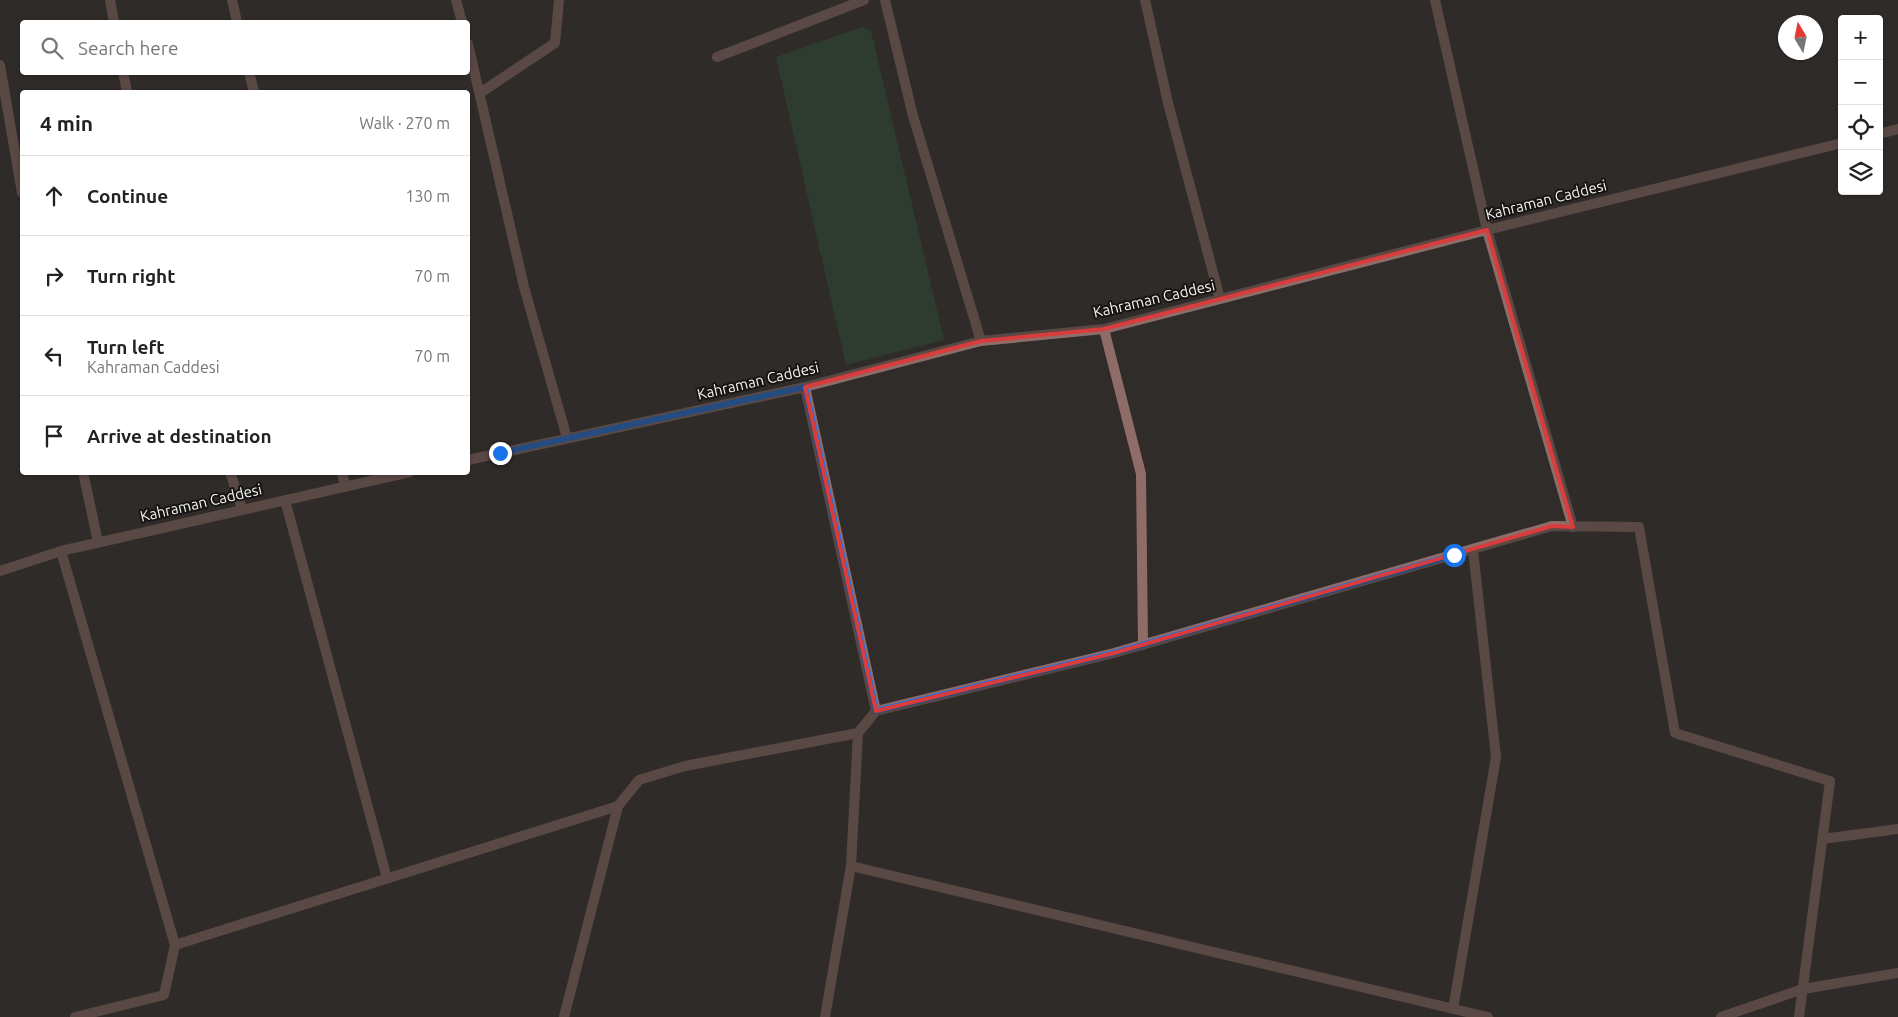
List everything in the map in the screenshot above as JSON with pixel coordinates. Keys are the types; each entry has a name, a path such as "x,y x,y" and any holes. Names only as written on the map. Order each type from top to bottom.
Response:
{"street":[{"path":"110,0 114,20"},
{"path":"232,0 237,20"},
{"path":"456,0 461,20"},
{"path":"480,93 555,43 559,0"},
{"path":"717,58 864,0"},
{"path":"885,0 913,116 981,341"},
{"path":"1145,0 1168,103 1220,299"},
{"path":"1435,0 1487,230 1573,527"},
{"path":"470,52 524,287 567,438"},
{"path":"0,65 20,181"},
{"path":"124,75 127,90"},
{"path":"250,75 254,90"},
{"path":"1883,133 1898,129"},
{"name":"Kahraman Caddesi","path":"470,460 805,387 981,341 1104,328 1487,230 1838,144"},
{"path":"1104,328 1141,474 1143,645"},
{"path":"805,387 876,711"},
{"path":"84,475 98,542"},
{"path":"231,475 242,509"},
{"path":"343,475 345,487"},
{"name":"Kahraman Caddesi","path":"0,571 62,551 98,542 397,475"},
{"path":"284,500 387,878"},
{"path":"825,1017 851,866 858,733 876,711 1143,645 1552,526 1639,528 1676,733 1830,781 1799,1017"},
{"path":"1453,1008 1496,757 1473,550"},
{"path":"62,551 175,945 164,995 76,1017"},
{"path":"564,1017 618,806 639,780 685,766 858,733"},
{"path":"175,945 618,806"},
{"path":"1822,839 1898,828"},
{"path":"851,866 1488,1017"},
{"path":"1722,1017 1803,989 1898,973"}],"highlighted area":[{"path":"1487,230 1573,527 1552,526 1114,653 876,711 805,387 981,341 1104,329"}],"green space":[{"path":"862,27 871,31 944,340 846,365 776,57"}],"route":[{"path":"500,453 805,387 876,711 1114,653 1454,555"}]}
